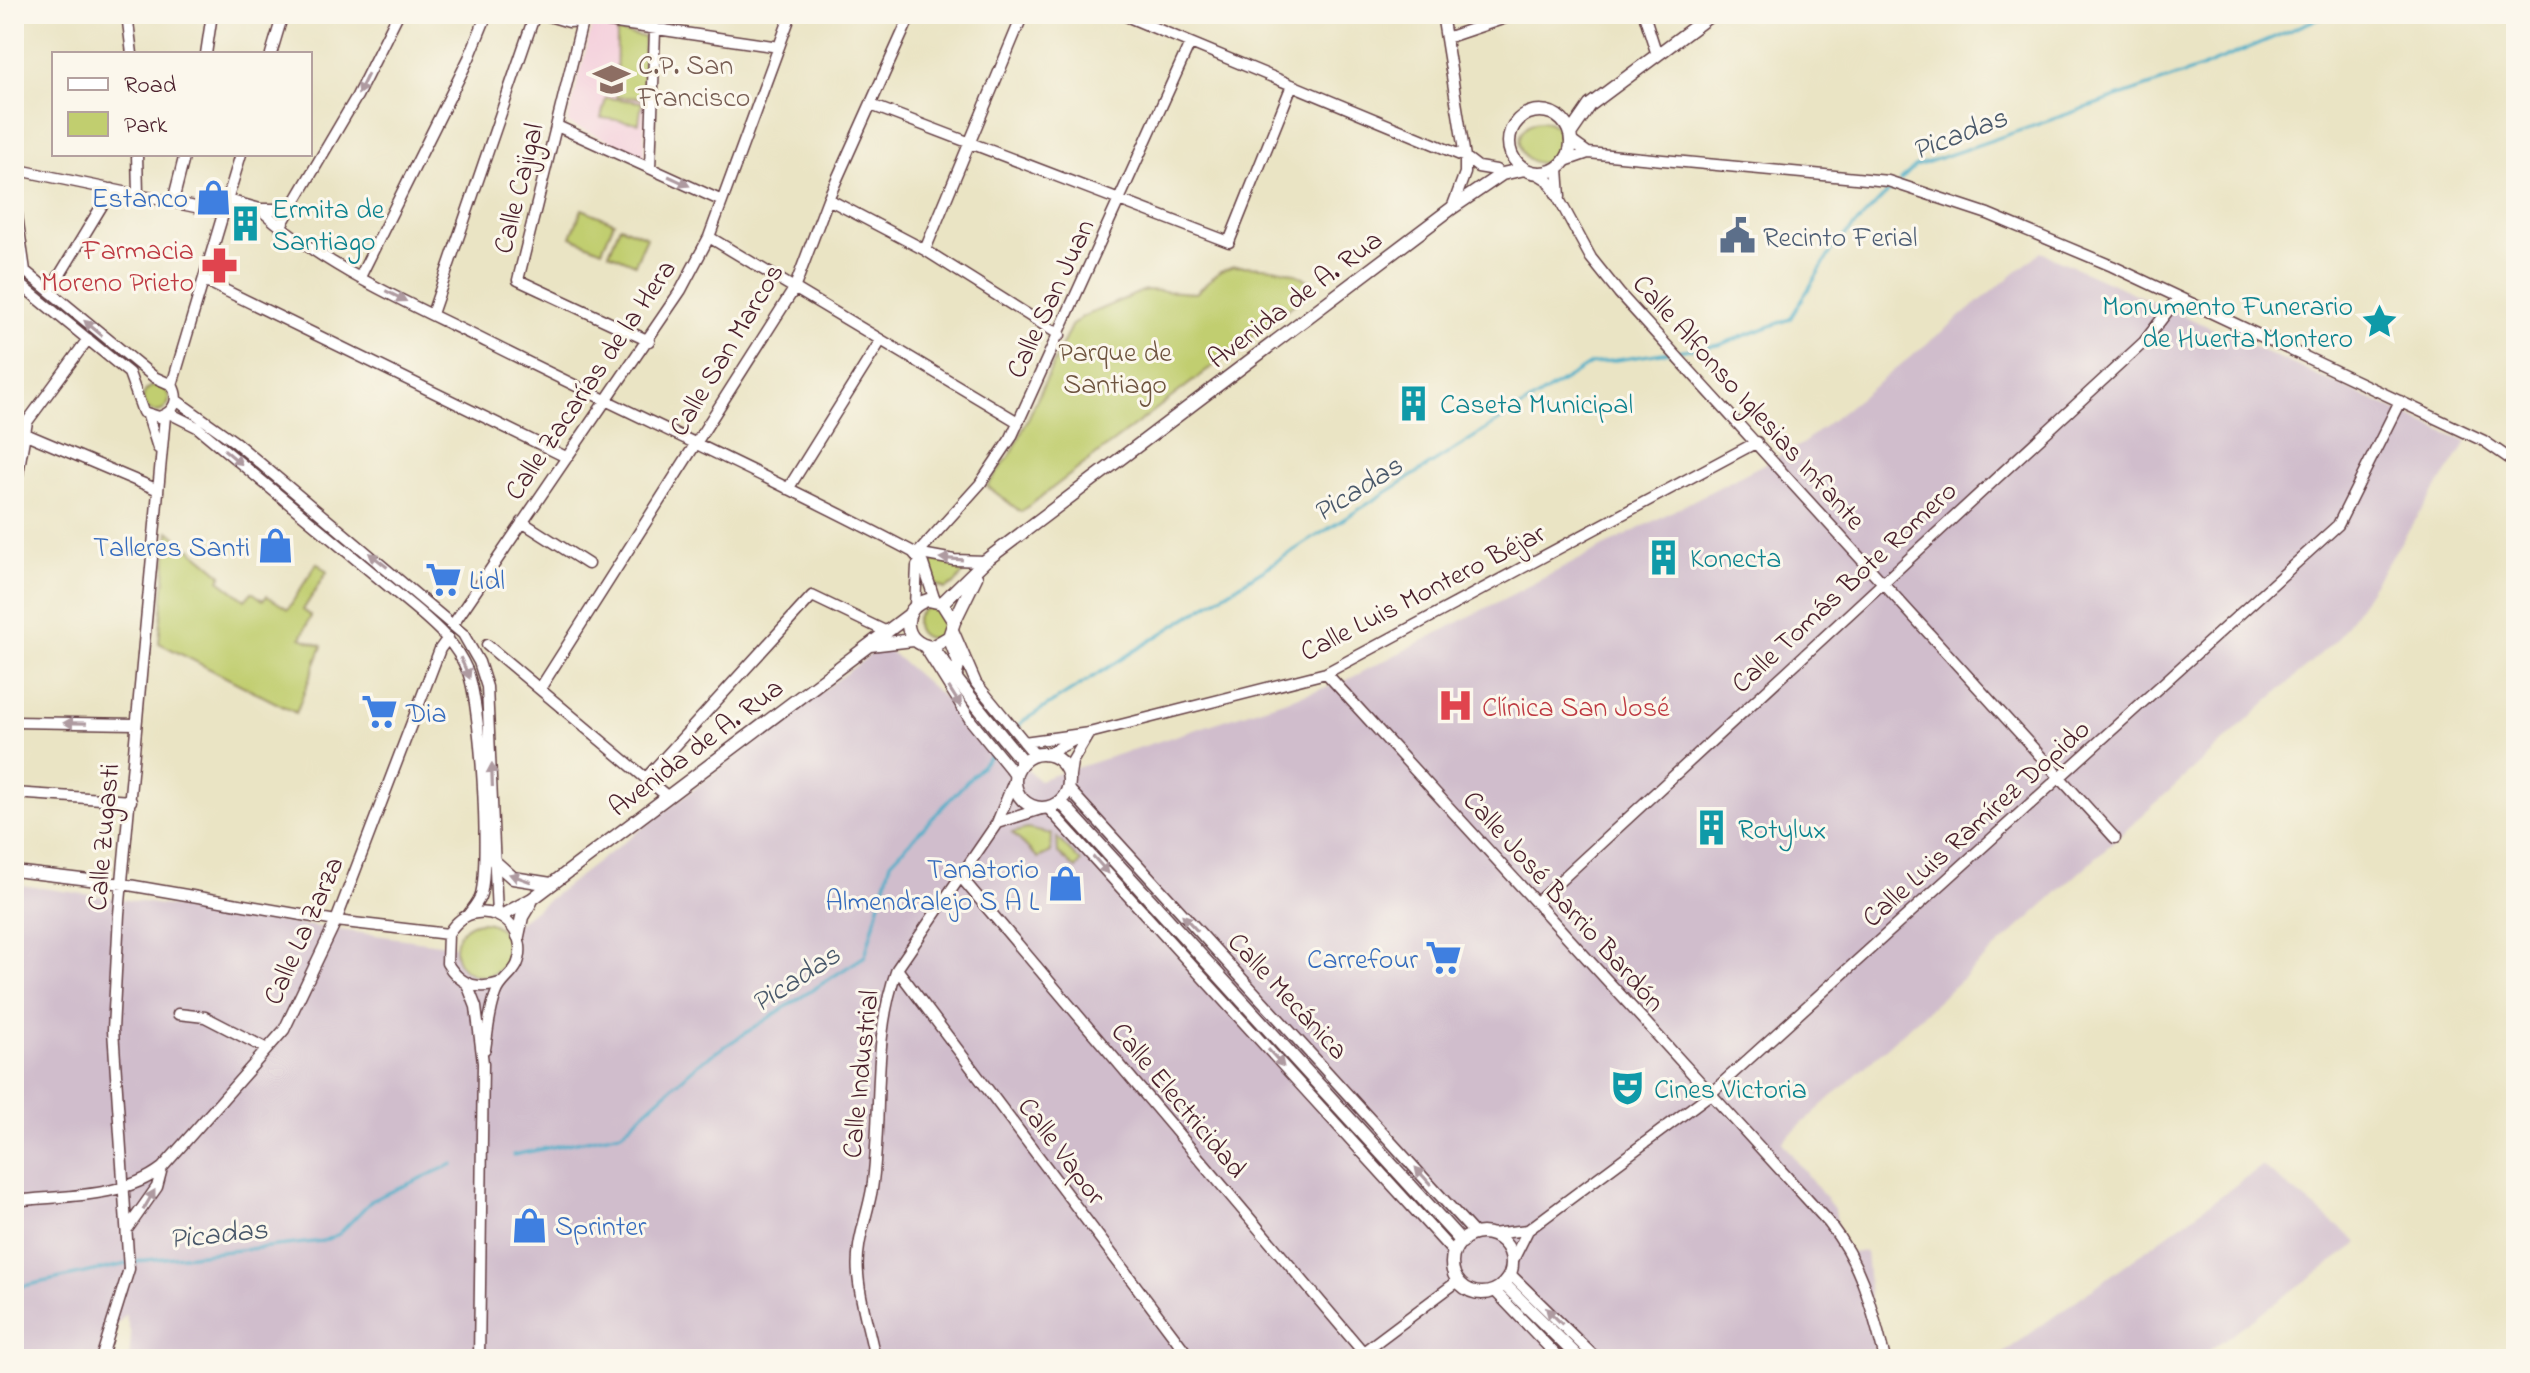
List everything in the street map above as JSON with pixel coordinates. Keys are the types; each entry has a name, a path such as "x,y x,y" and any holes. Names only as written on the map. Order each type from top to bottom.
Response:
{"street":[{"path":"127,14 132,52"},
{"path":"206,52 212,14"},
{"path":"272,52 283,14"},
{"path":"280,227 357,96 398,14"},
{"path":"360,277 431,137 487,14"},
{"path":"432,314 535,14"},
{"path":"542,14 569,22 583,18 779,47"},
{"path":"650,168 655,31 651,14"},
{"name":"Calle Zacarías de la Hera","path":"454,623 649,341 709,237 791,14"},
{"name":"Calle San Marcos","path":"541,687 794,289 828,199 911,14"},
{"path":"925,250 1023,14"},
{"path":"1121,14 1465,157 1478,167 1496,170"},
{"path":"1442,14 1465,157 1465,173 1452,208"},
{"path":"1446,38 1517,14"},
{"path":"1644,14 1657,55"},
{"path":"1712,14 1590,105 1556,115 1544,112 1521,118 1513,127 1510,151 1531,171 1561,165 1588,153 1888,181 1988,214 2112,266 2177,299 2250,328 2484,441 2516,463"},
{"name":"Calle Cajigal","path":"583,18 518,280 649,341"},
{"name":"Calle San Juan","path":"916,553 980,484 1018,422 1190,43"},
{"path":"871,105 1121,198 1229,242 1292,85"},
{"path":"1561,165 1570,137 1590,105"},
{"path":"1556,115 1570,137 1588,153"},
{"path":"557,126 722,201"},
{"name":"Avenida de A. Rua","path":"1477,190 1510,151"},
{"path":"137,156 138,194"},
{"path":"173,201 184,156"},
{"path":"240,156 172,385 176,400 235,442 454,623 479,662 487,687 499,916 518,936"},
{"name":"Calle Alfonso Iglesias Infante","path":"1560,199 1561,165"},
{"path":"14,169 224,213"},
{"name":"Avenida de A. Rua","path":"499,916 532,899 912,610 939,602 985,561 1452,208 1502,174 1531,171"},
{"name":"Calle Alfonso Iglesias Infante","path":"1531,171 1549,181 1567,218 1600,270 2115,838"},
{"path":"1465,173 1477,190"},
{"path":"50,291 112,189"},
{"path":"14,195 25,271"},
{"path":"828,199 925,250 1060,335"},
{"path":"228,200 260,209 288,209"},
{"path":"260,209 280,227 360,277 695,446 916,553 954,560 985,561"},
{"path":"709,237 1018,422"},
{"path":"14,262 154,377 172,385"},
{"path":"14,279 129,373 137,390 139,408 148,416 167,414 197,427 448,638 469,673 478,708 484,861 482,893 468,915 448,934 447,963 467,984 476,1007 483,1063 479,1359"},
{"path":"204,280 566,457"},
{"name":"Calle Tomás Bote Romero","path":"1536,903 2144,342 2177,299"},
{"path":"14,496 18,431 88,339"},
{"path":"788,489 881,340"},
{"path":"137,390 154,377"},
{"path":"167,414 176,400"},
{"name":"Calle Luis Ramírez Dopido","path":"1505,1278 1528,1230 1709,1095 2338,525 2400,401"},
{"name":"Calle Zugasti","path":"101,1359 129,1269 113,1030 159,450 167,414"},
{"name":"Calle Zugasti","path":"148,416 159,450"},
{"path":"18,431 156,489"},
{"name":"Calle Luis Montero Béjar","path":"1008,742 1089,733 1326,673 1757,442"},
{"path":"522,522 588,564"},
{"path":"916,553 976,683 1008,742 1015,778 1025,803 1044,808"},
{"path":"916,553 918,581 907,628 946,668 956,674 974,706 1008,742"},
{"name":"Avenida de A. Rua","path":"952,630 985,561"},
{"path":"646,778 812,596 885,631"},
{"path":"866,645 923,644 952,630"},
{"path":"952,630 959,663 956,674"},
{"name":"Calle La Zarza","path":"14,1201 123,1188 145,1181 162,1168 284,1030 336,921 440,649 448,638"},
{"path":"923,644 964,711 1034,757 1062,764 1068,785"},
{"path":"487,645 541,687 668,797"},
{"name":"Calle José Barrio Bardón","path":"1326,673 1851,1251 1864,1279 1885,1359"},
{"path":"14,722 136,724"},
{"path":"997,823 1060,801 1068,785 1072,762 1089,733"},
{"name":"Calle Luis Montero Béjar","path":"1034,757 1089,733"},
{"path":"1015,778 1034,757"},
{"name":"Calle Industrial","path":"875,1359 858,1275 857,1249 872,1189 877,1082 887,997 897,969 997,823 1015,778"},
{"name":"Calle Mecánica","path":"1068,785 1475,1234"},
{"path":"14,793 131,801"},
{"path":"1060,801 1462,1242"},
{"name":"Calle Mecánica","path":"1044,808 1454,1253"},
{"path":"494,861 513,878 551,884"},
{"path":"14,871 123,884 336,921 448,934"},
{"name":"Calle Electricidad","path":"960,876 1363,1352"},
{"path":"467,984 489,987 500,983 515,968 522,917 532,899"},
{"path":"468,915 499,916"},
{"name":"Calle Vapor","path":"897,969 1191,1359"},
{"path":"483,1063 500,983"},
{"path":"178,1014 205,1017 267,1049"},
{"path":"128,1228 157,1187 162,1168"},
{"path":"1505,1278 1474,1292 1458,1281 1453,1270 1454,1253 1462,1242 1475,1234 1528,1230"},
{"path":"1491,1234 1508,1246 1505,1278 1560,1359"},
{"path":"1505,1278 1580,1359"},
{"path":"1505,1278 1597,1359"},
{"path":"1354,1359 1458,1281"}],"shaded area":[{"name":"C.P. San Francisco","path":"588,25 646,36 644,160 638,153 567,123 591,30"},
{"path":"2041,252 2467,442 2338,638 1782,1142 1835,1210 1843,1254 1866,1251 1875,1359 129,1359 131,1335 125,1314 115,1328 106,1359 14,1359 14,884 482,950 883,645 1039,780 1345,681 1802,444"},
{"path":"2262,1166 2359,1243 2197,1359 1995,1359"}],"green space":[{"path":"617,32 644,37 643,98 616,97"},
{"path":"606,98 642,102 639,123 601,118"},
{"path":"1541,121 1556,127 1562,142 1556,157 1541,163 1526,157 1520,142 1526,127"},
{"path":"582,209 614,222 602,250 571,237"},
{"path":"620,226 647,237 635,264 609,253"},
{"name":"Parque de Santiago","path":"1234,266 1278,269 1318,286 1021,512 987,486 1013,451 1071,326 1082,317 1145,290 1196,293 1220,271"},
{"path":"156,386 165,390 169,399 165,408 156,412 147,408 143,399 147,390"},
{"path":"169,531 222,575 219,580 245,600 252,592 263,600 267,596 288,609 317,563 327,572 303,610 311,616 301,638 322,646 296,713 159,643"},
{"path":"933,560 969,564 956,583 945,589 935,584 928,567"},
{"path":"931,608 942,612 946,623 942,634 931,638 920,634 916,623 920,612"},
{"path":"1027,829 1052,834 1051,852 1038,858 1012,833"},
{"path":"1057,838 1081,862 1076,869 1058,853"},
{"path":"482,922 501,930 509,949 501,968 482,976 463,968 455,949 463,930"}],"waterway":[{"name":"Picadas","path":"1900,181 1914,167 2201,68 2329,14"},
{"name":"Picadas","path":"1676,351 1719,345 1790,319 1834,247 1894,186"},
{"name":"Picadas","path":"1008,738 1023,721 1590,364 1669,352"},
{"name":"Picadas","path":"513,1155 621,1133 699,1063 865,956 891,862 1002,744"},
{"name":"Picadas","path":"14,1288 146,1260 323,1241 339,1234 372,1200 453,1164"}],"place":[{"name":"C.P. San Francisco","path":"612,80"},
{"name":"Estanco","path":"214,197"},
{"name":"Ermita de Santiago","path":"246,224"},
{"name":"Recinto Ferial","path":"1737,236"},
{"name":"Farmacia Moreno Prieto","path":"220,265"},
{"name":"Monumento Funerario de Huerta Montero","path":"2379,321"},
{"name":"Caseta Municipal","path":"1414,403"},
{"name":"Talleres Santi","path":"276,546"},
{"name":"Konecta","path":"1664,557"},
{"name":"Lidl","path":"443,579"},
{"name":"Clínica San José","path":"1456,706"},
{"name":"Dia","path":"380,712"},
{"name":"Rotylux","path":"1712,828"},
{"name":"Tanatorio Almendralejo S A L","path":"1065,884"},
{"name":"Carrefour","path":"1444,958"},
{"name":"Cines Victoria","path":"1628,1088"},
{"name":"Sprinter","path":"529,1225"}]}
